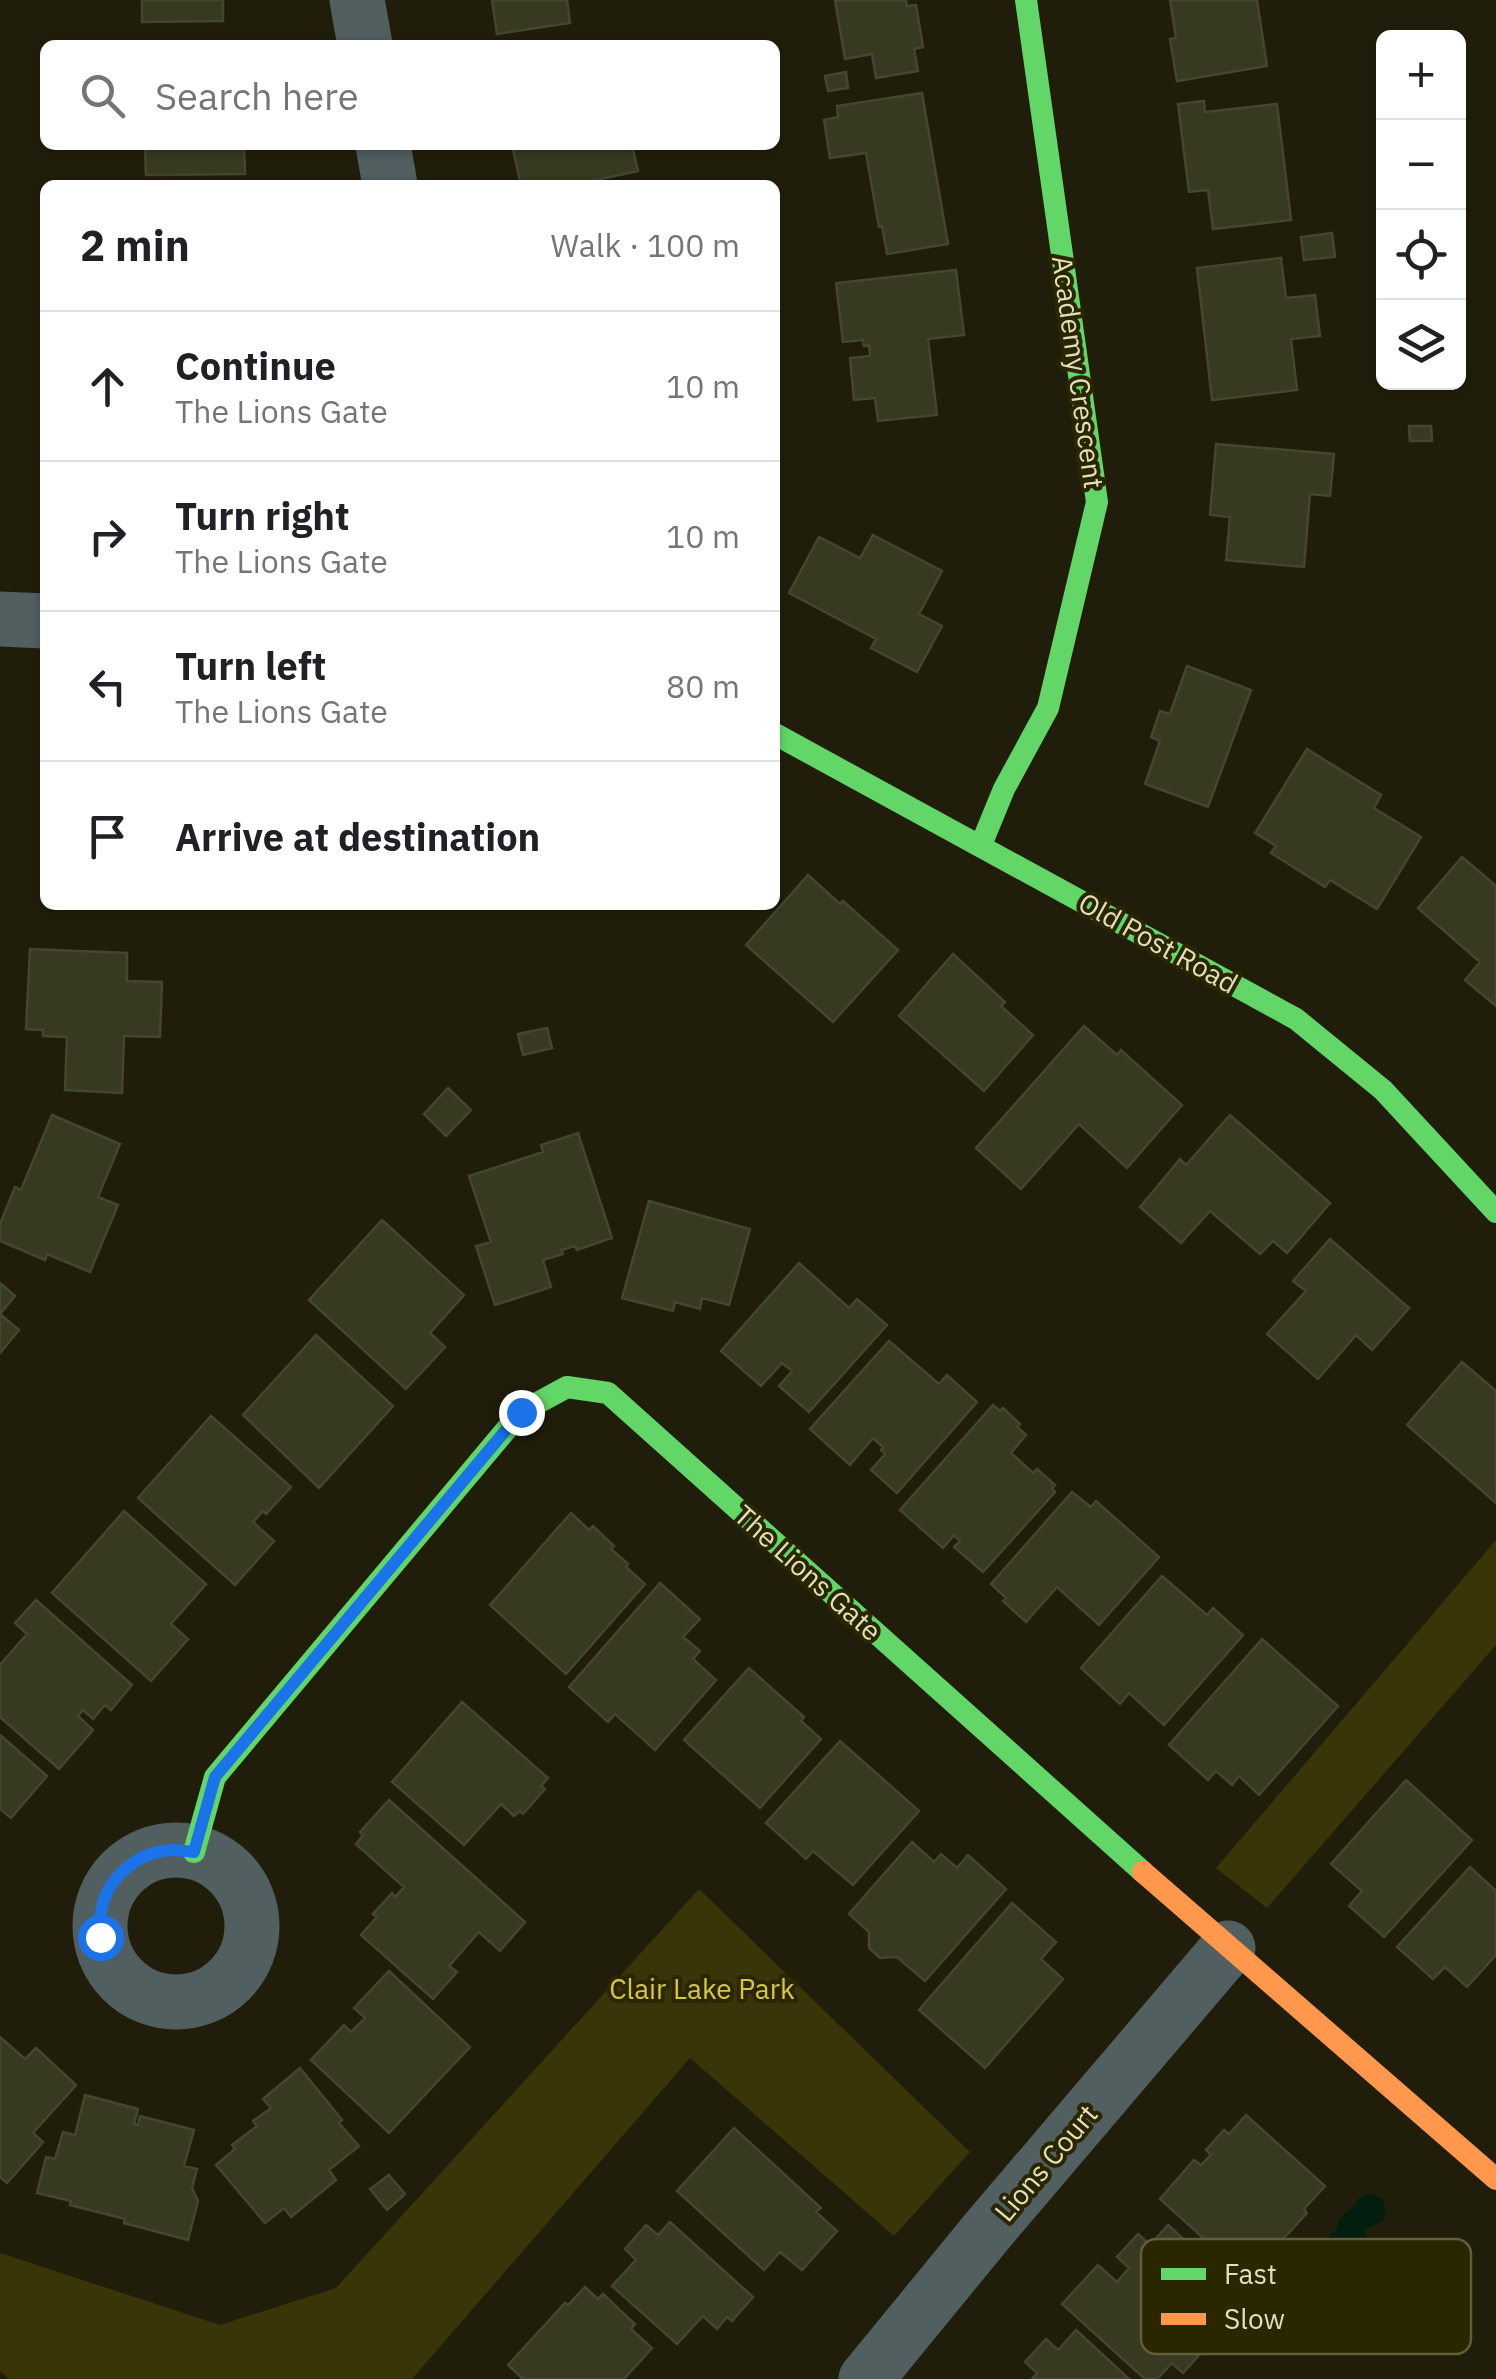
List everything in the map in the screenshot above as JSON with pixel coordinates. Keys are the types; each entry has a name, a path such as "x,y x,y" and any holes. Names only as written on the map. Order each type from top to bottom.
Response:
{"street":[{"path":"357,0 364,40"},
{"name":"Academy Crescent","path":"981,845 1004,789 1048,708 1097,502 1026,0"},
{"path":"384,150 389,180"},
{"path":"0,619 40,620"},
{"name":"Old Post Road","path":"780,737 1296,1019 1383,1090 1496,1212"},
{"name":"The Lions Gate","path":"194,1852 215,1777 521,1412 567,1387 608,1393 1228,1948 1496,2179"},
{"name":"Lions Court","path":"866,2379 1228,1948"}],"green space":[{"path":"1496,1540 1496,1645 1267,1908 1216,1868"},
{"name":"Clair Lake Park","path":"699,1889 970,2152 894,2236 690,2058 412,2379 9,2379 0,2371 0,2253 220,2325 336,2288"}],"shaded area":[{"path":"1371,2193 1383,2199 1384,2220 1366,2229 1366,2239 1331,2239 1340,2218 1359,2198"}],"building":[{"path":"142,0 223,0 223,21 142,22"},
{"path":"492,0 567,0 570,23 497,34"},
{"path":"835,0 906,0 907,6 916,5 923,47 914,49 918,71 876,78 872,54 845,59"},
{"path":"1170,0 1257,0 1267,66 1177,81 1170,39 1176,38"},
{"path":"846,72 848,88 828,91 825,76"},
{"path":"922,93 948,244 887,254 866,153 830,158 824,120 838,117 837,106"},
{"path":"1204,101 1205,112 1277,104 1291,220 1213,229 1208,190 1189,192 1178,104"},
{"path":"145,150 244,150 245,174 146,175"},
{"path":"513,150 633,150 638,171 596,180 520,180"},
{"path":"1332,233 1335,257 1304,260 1301,237"},
{"path":"1281,258 1286,298 1315,295 1320,336 1291,339 1297,390 1212,400 1197,268"},
{"path":"956,270 964,335 928,339 937,415 878,421 875,398 854,400 850,358 870,356 869,345 864,346 863,340 843,342 836,283"},
{"path":"1409,426 1431,426 1432,441 1410,441"},
{"path":"1216,444 1334,454 1330,496 1310,494 1304,567 1226,560 1230,517 1210,515"},
{"path":"873,535 942,571 919,614 942,626 917,672 871,648 876,639 789,593 819,537 860,558"},
{"path":"1187,666 1251,690 1208,807 1145,784 1160,741 1151,737 1160,711 1170,714"},
{"path":"1307,749 1381,795 1374,808 1421,837 1377,909 1330,880 1325,887 1271,853 1276,846 1255,833"},
{"path":"1462,857 1496,886 1496,1006 1465,980 1480,962 1418,908"},
{"path":"808,875 898,950 833,1022 746,945"},
{"path":"30,949 127,953 127,981 162,982 160,1037 124,1036 122,1093 65,1090 67,1037 43,1036 43,1030 26,1029"},
{"path":"953,954 1005,1002 1001,1006 1033,1035 984,1091 899,1016"},
{"path":"1084,1026 1117,1055 1121,1050 1182,1105 1127,1168 1079,1124 1021,1189 976,1148"},
{"path":"547,1028 552,1048 523,1055 518,1034"},
{"path":"448,1088 471,1110 446,1136 424,1114"},
{"path":"52,1115 120,1144 98,1197 118,1205 90,1272 47,1254 45,1260 0,1241 0,1224 15,1187 21,1190"},
{"path":"1230,1115 1330,1203 1287,1253 1273,1241 1260,1254 1210,1211 1181,1243 1140,1207 1180,1159 1186,1165"},
{"path":"578,1133 612,1238 577,1250 575,1246 561,1250 563,1254 543,1260 551,1287 495,1305 476,1246 491,1242 469,1176 543,1152 541,1145"},
{"path":"649,1201 750,1229 729,1305 702,1298 700,1309 675,1302 673,1311 622,1298"},
{"path":"382,1220 464,1295 430,1333 445,1347 406,1389 309,1300"},
{"path":"1330,1239 1409,1308 1372,1350 1356,1335 1318,1379 1267,1334 1306,1291 1293,1281"},
{"path":"799,1263 849,1308 857,1299 887,1325 809,1412 779,1386 792,1371 782,1363 761,1386 721,1351"},
{"path":"0,1283 15,1296 0,1314"},
{"path":"0,1314 19,1330 0,1353"},
{"path":"316,1335 393,1406 319,1488 243,1415"},
{"path":"889,1341 939,1384 947,1375 977,1402 897,1493 871,1470 885,1454 873,1438 850,1465 810,1429"},
{"path":"1462,1362 1496,1391 1496,1503 1407,1425"},
{"path":"993,1405 1000,1411 1003,1408 1026,1435 1011,1453 1033,1473 1037,1469 1055,1485 1055,1492 983,1572 954,1547 960,1541 954,1535 943,1548 900,1510"},
{"path":"211,1416 291,1487 253,1522 274,1541 235,1585 138,1498"},
{"path":"1072,1492 1091,1507 1096,1501 1159,1557 1099,1625 1057,1587 1026,1622 991,1584"},
{"path":"124,1511 206,1584 171,1624 188,1639 151,1681 52,1593"},
{"path":"571,1513 589,1530 593,1526 614,1546 611,1549 645,1584 566,1674 490,1605"},
{"path":"1162,1576 1207,1615 1213,1608 1243,1635 1164,1725 1129,1693 1120,1704 1081,1668"},
{"path":"660,1583 700,1619 683,1637 700,1651 693,1659 716,1680 655,1750 615,1714 608,1722 569,1687"},
{"path":"36,1600 132,1685 111,1710 105,1705 93,1719 83,1710 78,1716 93,1730 59,1769 0,1717 0,1665 27,1634 15,1623"},
{"path":"1262,1639 1338,1706 1259,1795 1239,1776 1232,1785 1216,1771 1208,1780 1169,1745"},
{"path":"749,1668 804,1717 801,1721 821,1739 760,1808 684,1740"},
{"path":"462,1702 548,1778 541,1786 545,1789 523,1814 520,1811 514,1816 501,1804 464,1845 392,1782"},
{"path":"0,1735 47,1776 11,1818 0,1809"},
{"path":"840,1741 919,1811 853,1885 813,1851 806,1859 766,1823"},
{"path":"1406,1780 1472,1840 1384,1937 1349,1906 1362,1891 1331,1864"},
{"path":"389,1800 525,1922 500,1951 479,1932 449,1966 457,1972 433,1999 361,1935 377,1917 373,1914 392,1893 395,1897 404,1887 356,1844 363,1835 360,1832"},
{"path":"912,1842 934,1862 941,1854 957,1868 968,1855 1006,1889 925,1981 897,1957 880,1958 869,1948 869,1932 849,1914"},
{"path":"1470,1867 1496,1891 1496,1955 1467,1987 1445,1967 1433,1979 1397,1947"},
{"path":"1012,1903 1056,1942 1041,1959 1063,1979 985,2068 919,2010"},
{"path":"389,1971 470,2047 389,2133 311,2060 344,2025 351,2032 365,2018 354,2008"},
{"path":"0,2037 25,2059 36,2048 76,2085 33,2133 43,2142 7,2183 0,2177"},
{"path":"300,2068 359,2146 329,2170 336,2180 291,2217 284,2208 265,2223 216,2165 235,2149 232,2145 257,2126 253,2121 271,2108 263,2099"},
{"path":"85,2095 138,2109 134,2124 138,2125 140,2116 194,2130 184,2166 197,2169 192,2188 198,2201 188,2240 37,2193 46,2157 55,2159 63,2132 75,2135"},
{"path":"1246,2115 1325,2186 1283,2239 1204,2239 1160,2199 1194,2160 1201,2165 1211,2155 1206,2150 1224,2130 1229,2134"},
{"path":"734,2128 821,2208 816,2212 837,2231 802,2270 780,2252 764,2270 677,2191"},
{"path":"389,2175 405,2194 387,2210 370,2189"},
{"path":"670,2222 753,2297 732,2321 727,2317 717,2329 703,2316 677,2344 612,2286 636,2260 625,2249 646,2225 658,2235"},
{"path":"1168,2225 1183,2239 1155,2239"},
{"path":"1138,2234 1143,2239 1141,2354 1200,2354 1183,2373 1172,2363 1157,2379 1145,2379 1062,2304 1098,2265 1117,2282 1129,2268 1117,2257"},
{"path":"585,2287 598,2299 603,2294 635,2324 631,2329 652,2348 624,2379 523,2379 508,2365"},
{"path":"1076,2330 1129,2379 1032,2379 1037,2373 1025,2362 1046,2339 1058,2350"}],"traffic: fast":[{"path":"981,845 1004,789 1048,708 1097,502 1026,0"},
{"path":"780,737 1296,1019 1383,1090 1496,1212"},
{"path":"194,1852 215,1777 521,1412 567,1387 608,1393 1143,1872"}],"traffic: slow":[{"path":"1143,1872 1496,2179"}],"route":[{"path":"100,1937 101,1910 108,1891 124,1870 146,1856 168,1850 194,1852 215,1777 521,1412"}]}
